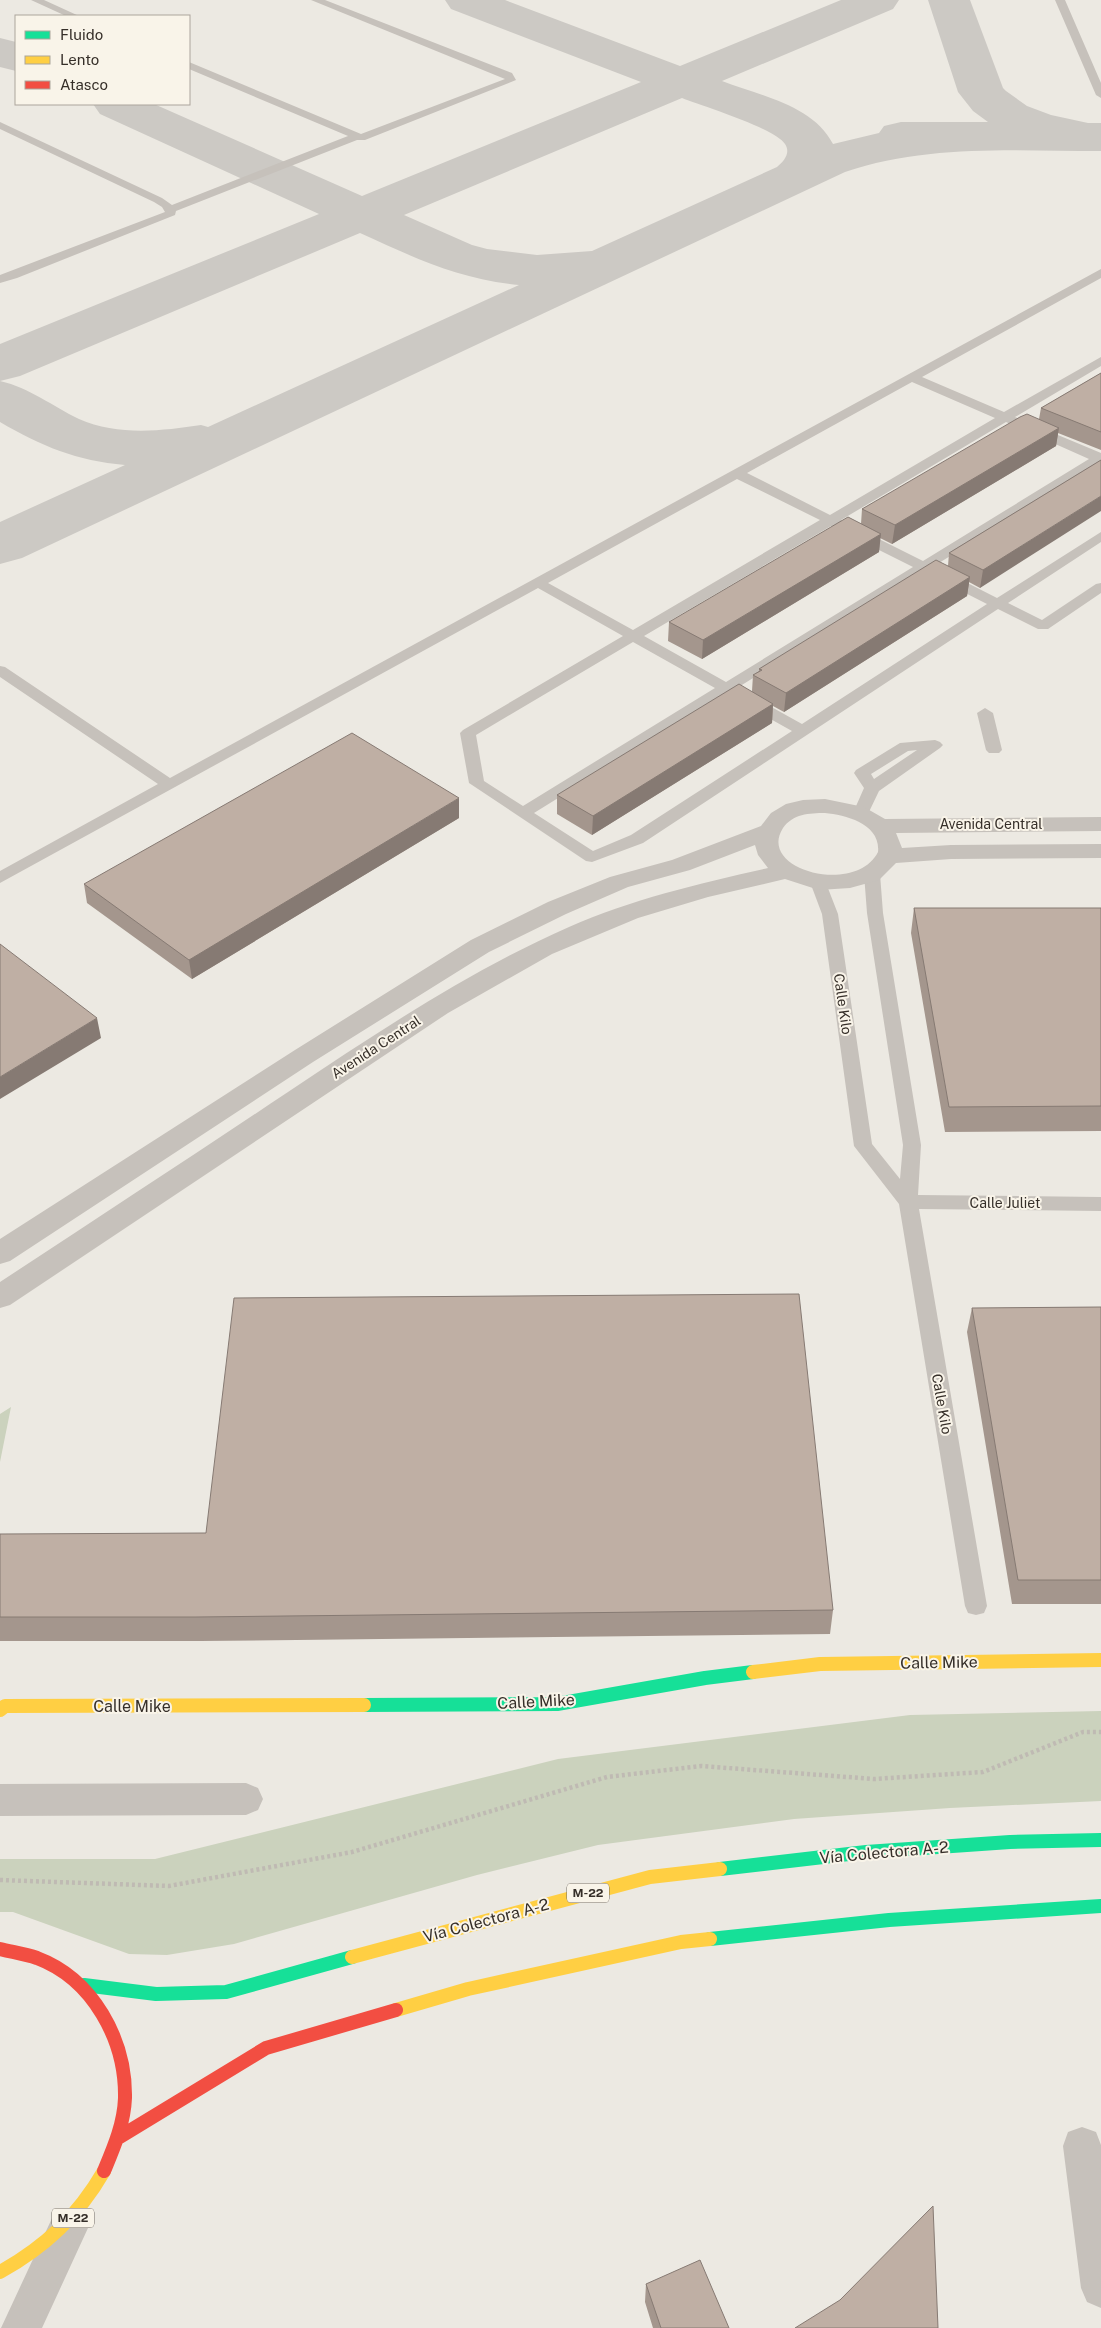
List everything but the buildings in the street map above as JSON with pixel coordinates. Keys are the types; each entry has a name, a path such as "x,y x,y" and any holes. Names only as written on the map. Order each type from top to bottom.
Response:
{"main road":[{"name":"Calle Mike","path":"0,1710 5,1706 557,1704 705,1678 820,1664 1101,1660"},
{"name":"Vía Colectora A-2","path":"84,1986 156,1994 226,1992 425,1936 650,1877 866,1852 1010,1842 1101,1840"},
{"path":"118,2138 266,2048 468,1989 682,1942 889,1920 1101,1906"},
{"name":"M-22","path":"0,1949 16,1950 53,1963 84,1986 103,2010 117,2038 124,2070 125,2103 118,2138 100,2180 73,2218 39,2249 0,2272"}],"street":[{"path":"814,806 835,806 861,813 881,826 891,843 890,856 872,874 846,882 818,882 787,871 771,858 765,845 767,832 778,818 792,810 814,806"},
{"name":"Avenida Central","path":"881,826 1101,824"},
{"path":"0,1253 344,1031 480,946 557,908 619,882 681,864 767,832"},
{"name":"Avenida Central","path":"890,856 951,852 1101,851"},
{"name":"Avenida Central","path":"0,1297 410,1024 523,958 624,914 719,886 787,871"},
{"path":"0,1800 246,1799"},
{"path":"1082,2146 1101,2288"},
{"path":"21,2328 73,2218"}],"lane":[{"path":"36,0 72,15"},
{"path":"0,279 13,276 169,215 171,210 356,137 366,137 508,82 511,78 508,75 316,0"},
{"path":"1060,0 1101,95"},
{"path":"190,65 356,137"},
{"path":"0,125 158,200 171,210"},
{"path":"0,878 1101,273"},
{"path":"1101,361 468,733 477,783 592,857 637,839 1101,536"},
{"path":"912,377 1100,458"},
{"path":"523,813 1100,458"},
{"path":"736,473 1043,626 1101,587"},
{"path":"538,582 803,731"},
{"path":"0,670 168,784"},
{"path":"985,713 994,750"},
{"path":"861,813 872,788 935,745 905,746 862,773 872,788"},
{"name":"Calle Kilo","path":"872,874 875,913 912,1145 908,1202 976,1606"},
{"name":"Calle Kilo","path":"818,882 830,914 862,1146 908,1202"},
{"name":"Calle Juliet","path":"908,1202 1101,1204"}],"path":[{"path":"0,1880 169,1886 352,1852 607,1777 701,1766 874,1779 983,1772 1083,1732 1101,1732"}],"green space":[{"path":"11,1407 0,1462 0,1414"},
{"path":"1101,1711 1101,1801 950,1808 794,1819 598,1845 477,1875 234,1944 167,1955 129,1954 13,1912 0,1912 0,1859 155,1859 558,1759 910,1715"}],"taxiway":[{"path":"466,0 681,82"},
{"path":"681,82 878,0"},
{"path":"949,0 981,92 989,101 1010,116 1022,121 1072,133"},
{"path":"0,51 15,58"},
{"path":"361,214 681,82"},
{"path":"681,82 785,121 794,127 808,142 812,152 806,167 795,177"},
{"path":"118,105 361,214"},
{"path":"901,136 1101,137"},
{"path":"795,177 828,162 860,152 893,145 959,137"},
{"path":"0,545 795,177"},
{"path":"0,364 361,214"},
{"path":"361,214 454,256 487,265 521,270 554,270 588,266"},
{"path":"0,398 60,432 94,443 130,448 166,447 201,443"}],"traffic: fast":[{"path":"364,1705 557,1704 705,1678 753,1672"},
{"path":"720,1869 866,1852 1010,1842 1101,1840"},
{"path":"710,1939 889,1920 1101,1906"},
{"path":"84,1985 156,1994 226,1992 352,1957"}],"traffic: slow":[{"path":"753,1672 820,1664 1101,1660"},
{"path":"0,1710 5,1706 364,1705"},
{"path":"352,1957 650,1877 720,1869"},
{"path":"396,2010 468,1989 681,1942 710,1939"},
{"path":"0,2272 33,2252 60,2230 84,2203 104,2171"}],"traffic: jam":[{"path":"0,1949 38,1959 69,1976 94,2001 112,2030 122,2063 125,2099 119,2135 104,2171"},
{"path":"118,2138 266,2048 396,2010"}]}
